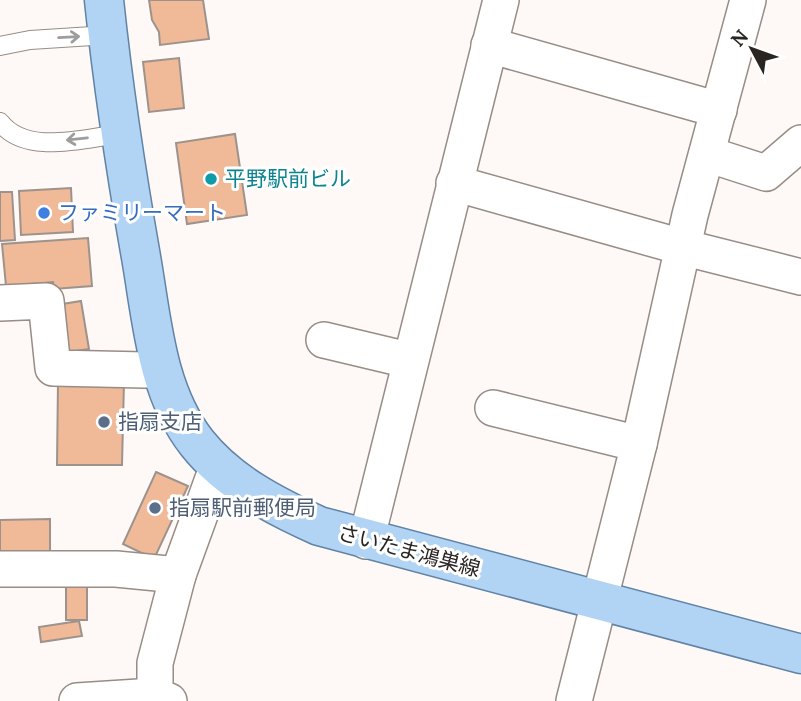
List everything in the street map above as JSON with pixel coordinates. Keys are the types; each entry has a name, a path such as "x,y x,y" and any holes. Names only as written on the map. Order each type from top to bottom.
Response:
{"main road":[{"name":"さいたま鴻巣線","path":"106,18 120,134 160,366 183,422 218,465 285,511 366,541 801,654"}],"street":[{"path":"366,541 408,360 501,0"},
{"path":"574,701 639,444 682,247 748,0"},
{"path":"489,45 719,110"},
{"path":"707,154 766,173 801,143"},
{"path":"454,183 682,247 801,277"},
{"path":"0,303 46,301 54,368 133,370 160,366"},
{"path":"324,340 408,360"},
{"path":"493,408 639,444"},
{"path":"77,701 159,699 155,663 178,575 218,465"},
{"path":"0,569 116,569 178,575"}],"lane":[{"path":"0,46 106,18"},
{"path":"0,122 9,134 34,142 120,134"}],"building":[{"path":"149,0 203,0 209,39 160,45 159,32 152,20"},
{"path":"179,58 184,108 149,112 143,62"},
{"name":"平野駅前ビル","path":"235,134 247,215 187,224 176,143"},
{"path":"71,188 73,232 21,235 19,191"},
{"path":"0,192 12,192 15,240 0,241"},
{"path":"88,238 92,286 54,289 53,282 6,286 2,244"},
{"path":"81,301 89,349 63,353 56,305"},
{"path":"58,381 124,382 122,465 57,465"},
{"path":"156,472 188,486 154,559 123,544"},
{"path":"50,519 50,557 0,558 0,520"},
{"path":"66,580 87,580 87,620 66,620"},
{"path":"79,621 82,636 41,642 39,627"}],"place":[{"name":"平野駅前ビル","path":"211,179"},
{"name":"ファミリーマート","path":"44,213"},
{"name":"指扇支店","path":"104,422"},
{"name":"指扇駅前郵便局","path":"155,508"}]}
